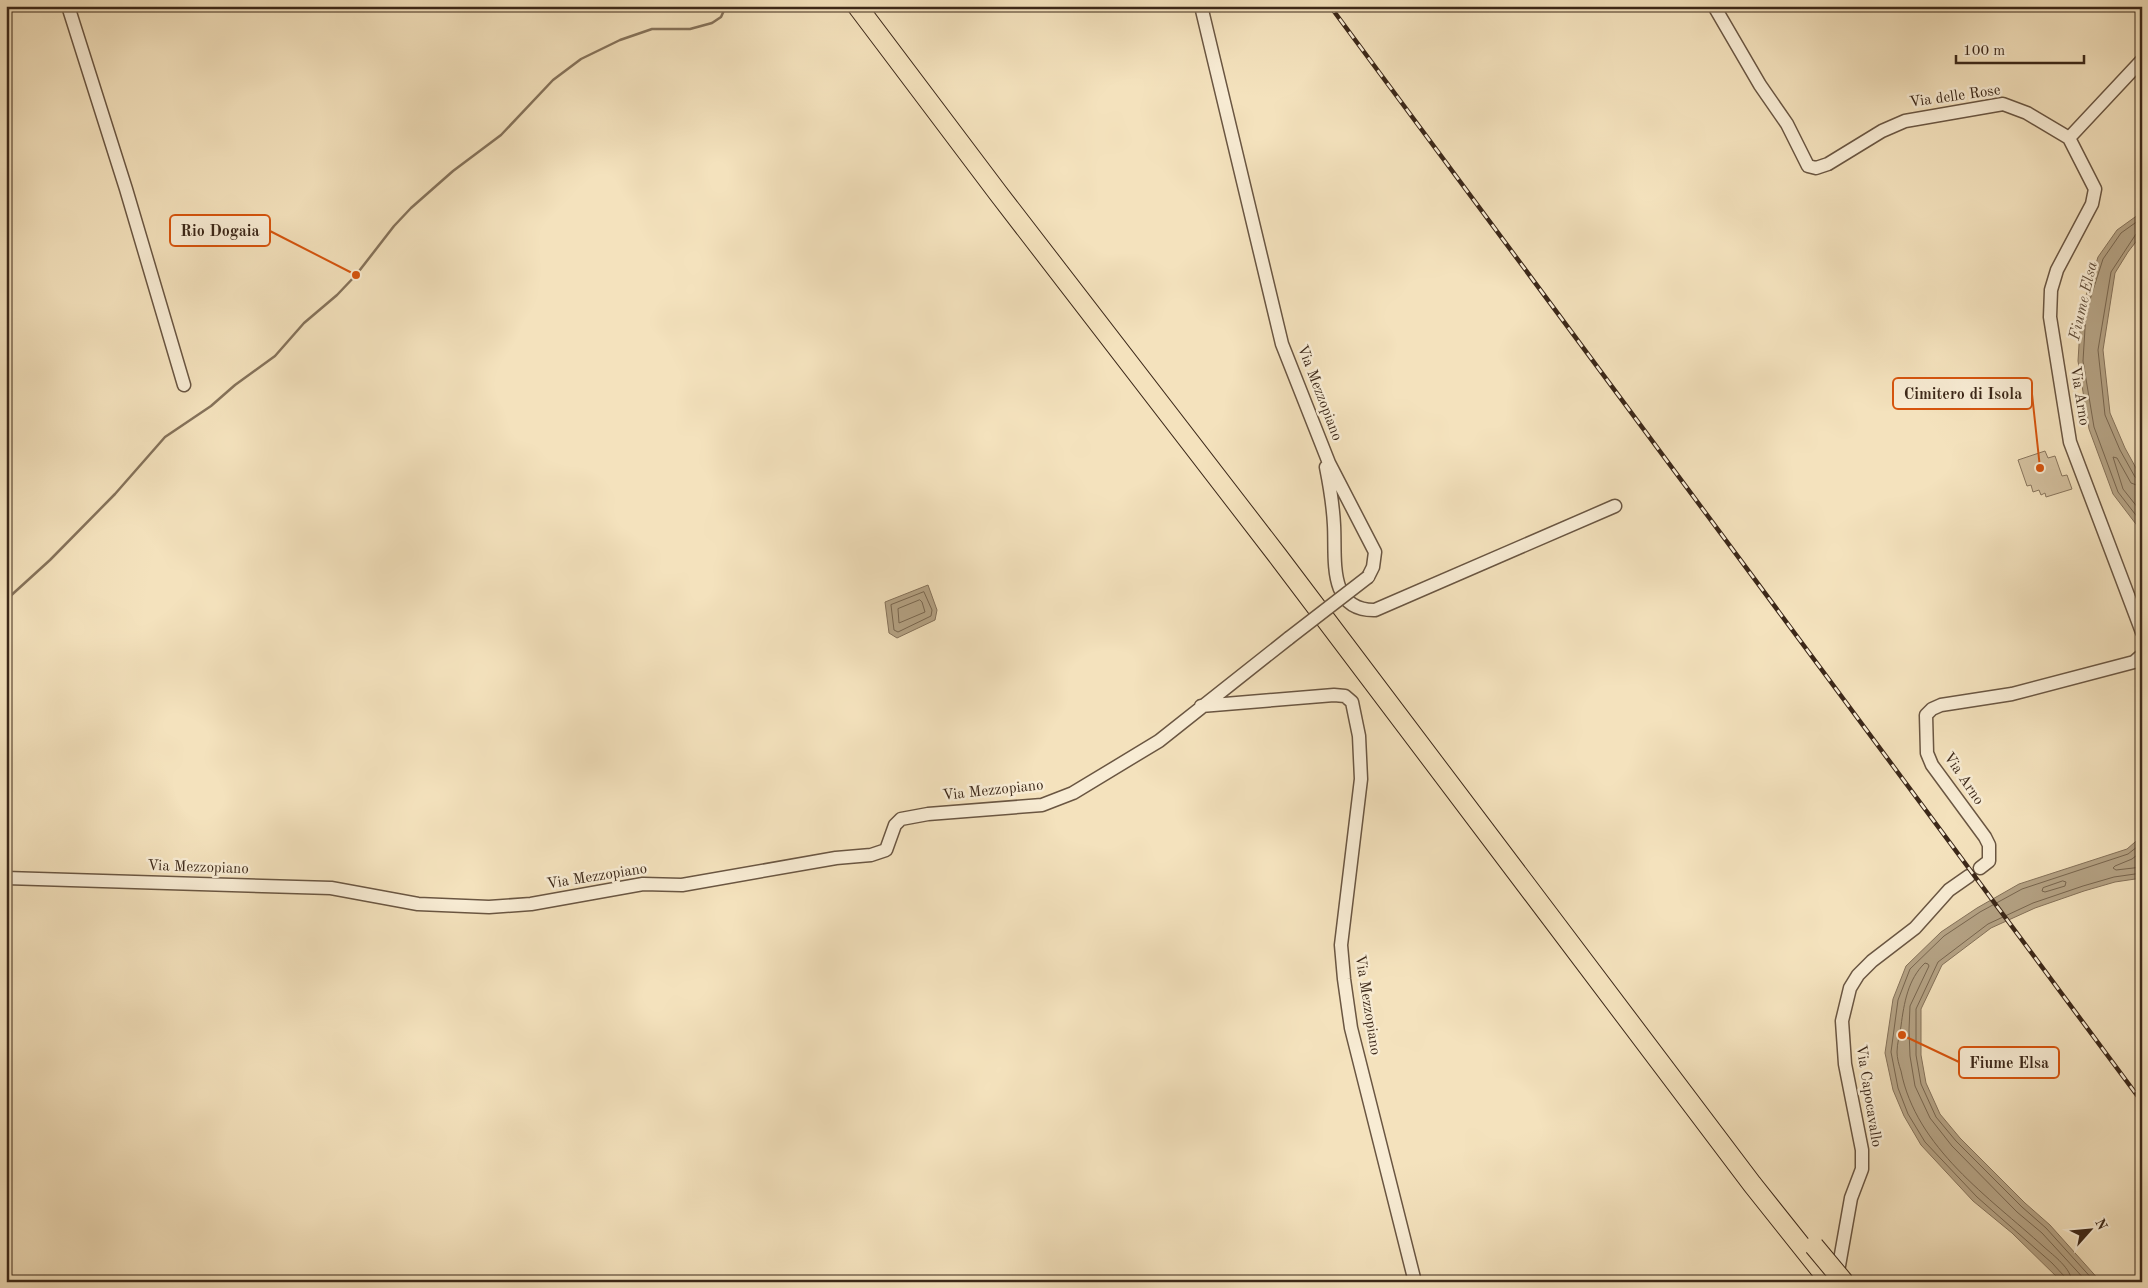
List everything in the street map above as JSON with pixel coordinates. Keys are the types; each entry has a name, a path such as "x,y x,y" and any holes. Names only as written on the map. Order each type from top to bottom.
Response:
{"highway":[{"path":"857,6 998,193 1810,1250 1844,1282"},
{"path":"872,6 1316,588 1754,1170 1830,1282"}],"street":[{"path":"68,6 126,189 184,384"},
{"name":"Via Mezzopiano","path":"6,878 331,888 418,904 489,907 531,904 643,884 682,885 751,872 882,852 889,845 898,821 912,816 986,808 1020,808 1059,800 1137,756 1159,741 1201,706 1368,577 1373,567 1375,552 1329,463 1282,344 1201,6"},
{"name":"Via delle Rose","path":"1714,6 1760,85 1786,124 1808,166 1816,168 1828,164 1882,131 1905,120 2003,104 2027,113 2068,138"},
{"path":"2068,138 2142,60"},
{"name":"Via Arno","path":"2068,138 2095,189 2092,204 2057,270 2052,290 2050,317 2070,442 2142,632"},
{"path":"1321,443 1332,497 1334,554 1338,582 1346,599 1361,610 1374,610 1615,506"},
{"name":"Via Arno","path":"1974,872 1989,861 1989,844 1932,765 1927,753 1925,736 1926,715 1932,709 1942,705 2024,692 2134,662 2142,655"},
{"name":"Via Mezzopiano","path":"1201,706 1334,695 1345,696 1352,702 1359,736 1361,779 1341,945 1344,979 1351,1028 1415,1282"},
{"name":"Via Capocavallo","path":"1836,1282 1851,1198 1862,1169 1862,1150 1844,1064 1842,1021 1850,988 1858,975 1872,961 1914,928 1949,890 1974,872"}],"shaded area":[{"path":"2045,451 2048,458 2055,456 2062,476 2067,475 2072,489 2046,497 2045,493 2041,495 2039,490 2033,492 2031,485 2027,486 2018,460"}],"water":[{"path":"2142,212 2142,234 2115,273 2103,350 2110,413 2125,448 2142,479 2142,532 2113,494 2089,429 2078,361 2081,312 2098,257 2117,230"},
{"path":"928,585 937,610 935,620 897,638 889,633 885,602"},
{"path":"2142,836 2142,878 2115,882 2084,891 2035,908 1991,928 1942,965 1921,1009 1921,1055 1926,1083 1940,1114 1960,1138 2025,1203 2050,1225 2101,1282 2062,1282 2012,1233 1973,1201 1921,1145 1904,1116 1893,1090 1885,1053 1893,999 1906,966 1941,932 1977,908 2019,884 2127,849"}],"waterway":[{"path":"6,600 50,560 115,494 165,437 211,406 235,385 275,356 304,323 337,295 356,275 394,226 411,208 453,171 501,135 553,80 581,59 620,40 652,29 690,29 712,23 721,17 726,6"}],"railway":[{"path":"1330,6 2142,1102"}],"place":[{"name":"Rio Dogaia","path":"356,275"},
{"name":"Cimitero di Isola","path":"2040,468"},
{"name":"Fiume Elsa","path":"1902,1035"}]}
